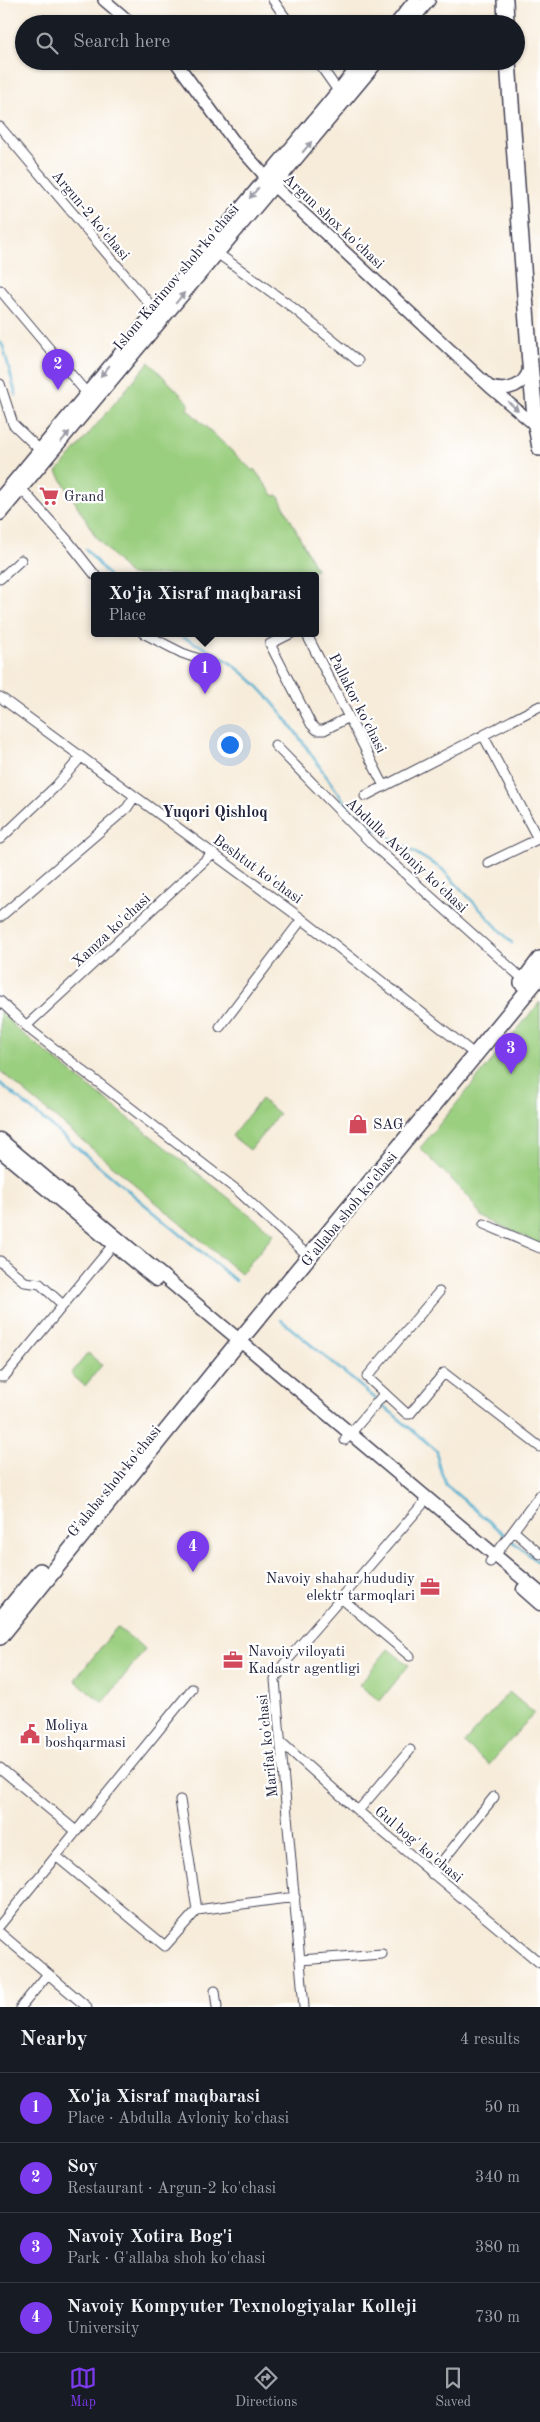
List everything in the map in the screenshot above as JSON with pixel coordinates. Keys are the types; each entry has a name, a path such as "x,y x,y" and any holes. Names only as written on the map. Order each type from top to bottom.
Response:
{"main road":[{"path":"403,15 415,0"},
{"path":"416,15 429,0"},
{"path":"505,0 506,15"},
{"name":"Islom Karimov shoh ko'chasi","path":"159,314 217,253 338,90 355,70"},
{"name":"Islom Karimov shoh ko'chasi","path":"0,514 18,485 159,314 271,182 345,102 371,70"},
{"path":"509,70 530,364 540,448"},
{"name":"Islom Karimov shoh ko'chasi","path":"0,498 18,485"},
{"name":"G'allaba shoh ko'chasi","path":"215,1373 234,1340 303,1251 540,959"},
{"name":"G'allaba shoh ko'chasi","path":"234,1340 540,976"},
{"path":"0,1139 116,1242"},
{"path":"0,1151 116,1242 234,1340 493,1558 540,1604"},
{"name":"G'alaba shoh ko'chasi","path":"0,1620 234,1340"},
{"name":"G'alaba shoh ko'chasi","path":"0,1637 215,1373"},
{"path":"347,1437 422,1505 540,1593"}],"street":[{"path":"104,0 122,15"},
{"path":"274,0 284,15"},
{"name":"Argun shox ko'chasi","path":"182,70 233,140 271,182 490,387 538,426"},
{"path":"324,70 345,102"},
{"name":"Argun-2 ko'chasi","path":"0,127 159,314"},
{"path":"217,253 292,307 358,361"},
{"path":"0,290 90,397"},
{"path":"490,387 509,389 519,384 528,373 530,364"},
{"path":"0,384 13,424 44,454"},
{"path":"18,485 92,572"},
{"path":"0,580 21,560"},
{"path":"151,637 182,653 210,663"},
{"path":"284,637 270,644 311,724 317,730 324,730 349,717"},
{"name":"Pallakor ko'chasi","path":"308,637 384,786"},
{"name":"Beshtut ko'chasi","path":"1,700 302,919 468,1049"},
{"path":"365,796 540,706"},
{"path":"483,735 539,839 488,863"},
{"name":"Abdulla Avloniy ko'chasi","path":"275,745 373,845 524,980"},
{"path":"0,838 56,786 80,757"},
{"path":"0,917 127,808 134,796"},
{"name":"Xamza ko'chasi","path":"26,1026 213,853"},
{"path":"220,1027 302,919"},
{"path":"0,1001 26,1026 238,1192 303,1251"},
{"path":"484,1224 540,1248"},
{"path":"0,1377 4,1377 62,1304 116,1242"},
{"path":"0,1261 25,1282 40,1284 62,1304"},
{"path":"439,1292 367,1377 407,1414 410,1414 444,1372 540,1447"},
{"path":"347,1437 384,1394"},
{"path":"493,1558 540,1495"},
{"name":"Marifat ko'chasi","path":"304,2007 275,1680 284,1664 422,1505"},
{"path":"514,1531 540,1554"},
{"path":"341,1598 410,1656"},
{"path":"0,1925 192,1689"},
{"name":"Gul bog' ko'chasi","path":"282,1742 432,1874 540,1963"},
{"path":"358,1810 410,1750"},
{"path":"0,1768 76,1830"},
{"path":"432,1874 494,1797"},
{"path":"180,1800 197,1910"},
{"path":"56,1856 165,1946 197,1910 295,1897"},
{"path":"0,1933 47,1975 87,2007"},
{"path":"300,1960 382,1954"},
{"path":"21,2007 47,1975"},
{"path":"215,1992 217,2007"}],"green space":[{"path":"149,362 189,403 187,409 253,471 254,469 274,496 278,495 316,569 309,572 127,572 96,537 57,472"},
{"path":"540,1002 540,1244 481,1216 469,1197 420,1148"},
{"path":"0,1011 18,1030 274,1234 241,1274 0,1071"},
{"path":"261,1099 279,1114 250,1150 232,1136"},
{"path":"88,1353 102,1365 85,1386 71,1374"},
{"path":"117,1627 145,1649 103,1703 75,1680"},
{"path":"388,1649 409,1665 380,1701 359,1685"},
{"path":"509,1692 534,1713 489,1765 464,1743"}],"waterway":[{"path":"0,342 3,346 16,395"},
{"path":"86,549 105,572"},
{"path":"182,637 222,658 254,683 284,717 352,811 369,825 442,869 512,943"},
{"path":"0,1083 236,1281"},
{"path":"281,1320 376,1399"},
{"path":"380,1403 437,1451 438,1463 446,1485 506,1536"},
{"path":"511,1540 540,1564"}],"place":[{"name":"Soy","path":"58,390"},
{"name":"Grand","path":"49,496"},
{"name":"Xo'ja Xisraf maqbarasi","path":"205,694"},
{"name":"Navoiy Xotira Bog'i","path":"511,1074"},
{"name":"SAG","path":"358,1124"},
{"name":"Navoiy Kompyuter Texnologiyalar Kolleji","path":"193,1572"},
{"name":"Navoiy shahar hududiy elektr tarmoqlari","path":"430,1587"},
{"name":"Navoiy viloyati Kadastr agentligi","path":"233,1660"},
{"name":"Moliya boshqarmasi","path":"30,1734"}],"district":[{"name":"Yuqori Qishloq","path":"215,811"}]}
